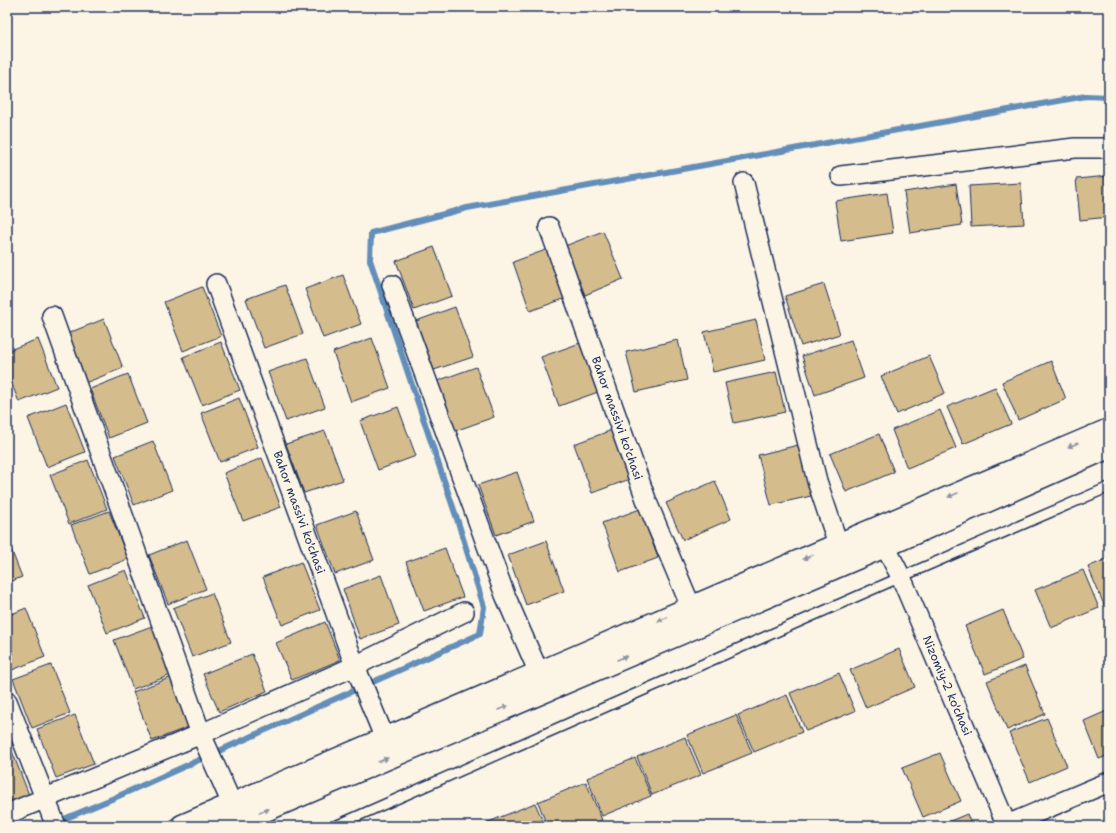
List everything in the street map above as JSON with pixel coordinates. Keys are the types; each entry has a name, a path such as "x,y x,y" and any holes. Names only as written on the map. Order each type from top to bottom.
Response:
{"main road":[{"path":"182,826 838,544 1109,430"},
{"path":"228,826 885,546 1109,448"}],"street":[{"path":"841,176 1075,148 1109,148"},
{"path":"744,182 817,481 838,544"},
{"name":"Bahor massivi ko'chasi","path":"549,227 647,502 691,608"},
{"name":"Bahor massivi ko'chasi","path":"216,284 356,666 385,739"},
{"path":"392,285 505,595 539,673"},
{"path":"52,316 201,734 232,804"},
{"name":"Nizomiy-2 ko'chasi","path":"885,546 901,577 1007,826"},
{"path":"7,814 201,734 356,666 464,612"},
{"path":"7,701 56,826"},
{"path":"1007,826 1109,782"}],"lane":[{"path":"334,826 1109,487"}],"building":[{"path":"1109,176 1109,217 1080,220 1076,179"},
{"path":"1021,183 1024,224 971,227 969,186"},
{"path":"956,184 962,225 910,233 904,192"},
{"path":"887,193 893,233 841,241 835,201"},
{"path":"603,231 623,279 585,295 565,246"},
{"path":"434,247 452,296 414,310 396,261"},
{"path":"551,248 569,297 530,311 513,262"},
{"path":"343,275 361,324 323,338 305,289"},
{"path":"824,284 840,334 801,346 785,296"},
{"path":"285,285 303,334 264,348 246,299"},
{"path":"202,287 221,336 183,351 164,302"},
{"path":"455,307 473,357 434,370 416,321"},
{"path":"104,319 123,368 85,383 66,334"},
{"path":"756,320 765,360 713,372 704,332"},
{"path":"372,338 390,388 351,402 333,352"},
{"path":"38,339 57,387 19,402 7,372 7,351"},
{"path":"678,340 687,380 636,392 626,352"},
{"path":"851,340 864,378 815,395 802,356"},
{"path":"221,342 240,390 202,405 183,357"},
{"path":"580,343 598,392 559,406 541,357"},
{"path":"929,356 945,393 897,414 881,376"},
{"path":"307,358 325,407 286,421 268,372"},
{"path":"1051,361 1066,399 1018,420 1002,382"},
{"path":"476,367 494,417 455,431 437,381"},
{"path":"776,372 785,412 734,423 725,383"},
{"path":"128,374 147,423 109,438 90,389"},
{"path":"995,387 1011,424 963,444 947,407"},
{"path":"239,398 258,447 220,462 201,413"},
{"path":"66,403 85,452 47,467 28,418"},
{"path":"398,407 416,456 378,470 360,421"},
{"path":"940,410 956,448 907,468 892,430"},
{"path":"612,430 630,479 592,493 574,444"},
{"path":"325,431 343,480 304,493 286,444"},
{"path":"879,434 894,472 846,492 830,454"},
{"path":"153,441 172,490 134,505 115,456"},
{"path":"798,445 811,496 771,505 758,455"},
{"path":"262,458 281,507 243,521 224,473"},
{"path":"88,460 107,509 69,524 50,475"},
{"path":"517,472 534,521 496,535 478,485"},
{"path":"715,481 731,519 683,540 666,503"},
{"path":"640,509 658,558 620,572 602,523"},
{"path":"109,511 128,559 90,574 71,525"},
{"path":"356,511 374,560 335,574 317,525"},
{"path":"7,539 22,577 7,583"},
{"path":"187,540 206,589 168,604 149,555"},
{"path":"546,541 564,591 526,605 508,555"},
{"path":"445,548 463,597 424,611 406,562"},
{"path":"1109,558 1109,602 1104,605 1088,567"},
{"path":"301,562 320,610 282,625 263,577"},
{"path":"126,570 145,618 107,633 88,585"},
{"path":"1083,570 1099,608 1051,628 1035,590"},
{"path":"381,575 399,625 360,639 343,589"},
{"path":"212,593 231,642 192,657 173,608"},
{"path":"26,608 45,657 7,672 7,616"},
{"path":"1003,610 1023,659 985,674 965,626"},
{"path":"325,622 340,660 292,680 276,643"},
{"path":"152,626 171,675 133,689 114,640"},
{"path":"899,649 915,687 866,708 850,670"},
{"path":"252,654 267,691 219,712 203,674"},
{"path":"51,665 70,713 32,728 13,679"},
{"path":"1025,666 1045,714 1007,730 987,681"},
{"path":"839,673 855,711 806,731 790,693"},
{"path":"172,677 191,726 152,741 133,692"},
{"path":"787,695 802,732 754,752 738,715"},
{"path":"1109,710 1109,755 1099,759 1084,721"},
{"path":"75,715 94,764 56,778 37,729"},
{"path":"736,715 752,753 703,773 687,735"},
{"path":"1047,718 1067,766 1030,782 1009,733"},
{"path":"685,737 701,775 652,795 637,757"},
{"path":"10,746 29,795 7,804 7,748"},
{"path":"940,753 961,801 923,817 902,768"},
{"path":"635,758 651,796 602,816 587,778"},
{"path":"586,782 602,820 587,826 547,826 538,802"},
{"path":"535,803 545,826 488,826 486,823"},
{"path":"967,814 972,826 938,826"}],"waterway":[{"path":"57,822 114,798 480,634 484,607 458,522 370,260 371,233 467,208 1086,96 1109,97"}]}
